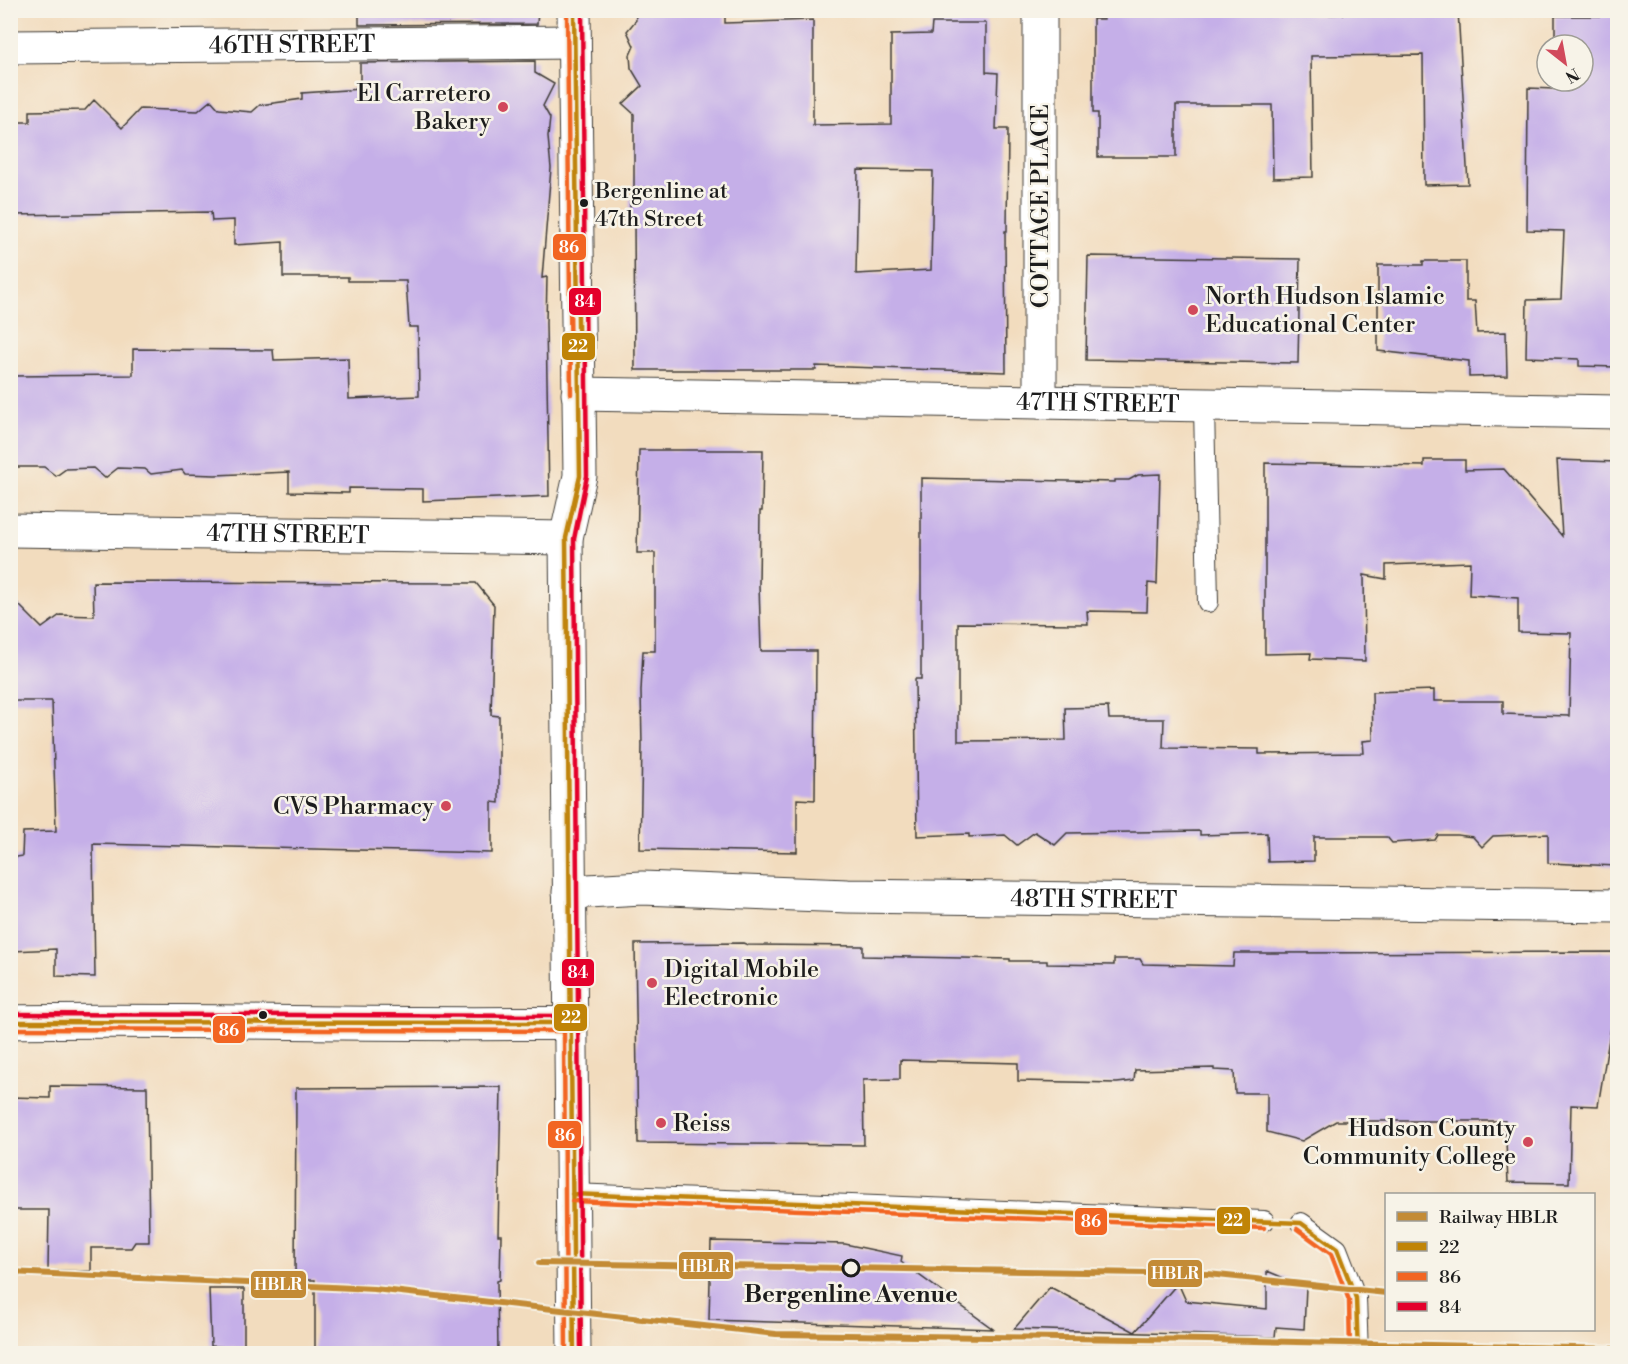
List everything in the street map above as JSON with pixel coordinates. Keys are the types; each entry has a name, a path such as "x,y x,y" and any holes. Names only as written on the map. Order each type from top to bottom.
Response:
{"street":[{"name":"COTTAGE PLACE","path":"1040,10 1040,402"},
{"name":"46TH STREET","path":"10,47 574,26"},
{"path":"574,26 580,476 566,538 574,1353"},
{"name":"47TH STREET","path":"578,394 1617,412"},
{"name":"47TH STREET","path":"10,530 566,538"},
{"name":"48TH STREET","path":"569,892 642,888 872,896 1617,906"},
{"path":"10,1022 131,1020 572,1023"}],"lane":[{"path":"1204,406 1208,602"},
{"path":"572,1194 1264,1221"},
{"path":"1301,1223 1337,1249 1356,1298 1358,1353"}],"building":[{"path":"359,10 538,10 537,24 359,25"},
{"path":"635,10 725,10 725,23 813,20 813,125 891,124 891,35 931,34 932,23 986,23 986,72 998,73 996,129 1008,129 1007,231 1005,231 1006,372 816,366 816,370 635,370 634,219 630,211 630,199 634,194 634,114 623,104 642,86 631,68 630,55 634,46 627,31 636,20","holes":["858,170 933,171 931,270 856,274"]},
{"path":"1104,10 1310,10 1310,15 1392,13 1392,10 1458,10 1468,184 1424,185 1423,55 1311,56 1313,177 1273,178 1272,105 1176,105 1176,157 1098,157 1098,113 1093,113 1093,19 1104,19"},
{"path":"1555,16 1617,16 1617,367 1579,366 1579,359 1526,357 1527,300 1561,299 1564,231 1527,230 1528,88 1535,88 1535,93 1595,93 1595,33 1555,33"},
{"path":"535,61 535,73 554,84 543,106 550,118 548,137 551,168 542,278 547,277 549,496 423,501 423,489 349,488 349,493 289,492 289,472 215,475 185,474 182,470 151,474 145,469 118,468 105,478 93,468 66,469 56,476 44,467 10,467 10,376 133,375 133,349 273,350 274,360 348,358 349,399 419,396 418,327 409,327 406,281 348,281 348,277 283,277 283,242 234,245 234,220 212,221 211,212 10,215 10,122 30,122 30,111 85,110 94,100 122,128 140,109 198,111 211,100 219,109 252,112 260,105 302,99 302,93 360,89 360,63"},
{"name":"North Hudson Islamic Educational Center","path":"1088,256 1300,259 1298,363 1086,360"},
{"path":"1423,261 1466,261 1466,301 1475,301 1477,333 1506,332 1507,376 1469,377 1469,361 1378,351 1378,265 1423,265"},
{"path":"639,450 763,450 759,585 761,651 816,651 815,800 797,799 797,852 640,849 643,651 655,651 655,553 637,553"},
{"path":"1424,460 1465,460 1465,470 1504,469 1562,536 1557,460 1617,462 1617,866 1548,863 1548,834 1493,836 1482,847 1473,837 1457,835 1438,835 1435,840 1392,843 1387,837 1314,837 1314,861 1268,862 1267,833 1200,835 1200,831 1067,833 1055,845 1035,832 1017,845 1005,835 917,836 915,679 921,679 921,478 1115,482 1115,480 1129,480 1138,475 1160,474 1157,584 1148,583 1147,612 1087,611 1088,624 958,623 958,741 1066,740 1065,708 1108,707 1109,719 1164,719 1163,748 1259,749 1259,754 1364,753 1363,741 1373,740 1372,692 1434,690 1434,701 1503,701 1503,714 1569,716 1571,633 1518,632 1518,598 1469,595 1470,562 1386,565 1386,579 1364,575 1365,661 1310,659 1311,653 1265,654 1265,463 1424,466"},
{"path":"93,582 476,583 494,605 491,715 499,716 499,803 492,802 492,853 93,844 95,977 56,976 56,949 13,951 10,858 22,856 23,832 56,831 52,701 10,701 10,596 42,628 60,615 94,616"},
{"path":"743,943 748,945 863,946 863,956 1010,959 1010,961 1047,961 1047,964 1114,965 1114,959 1140,959 1143,964 1233,966 1234,953 1617,952 1617,990 1598,1106 1571,1105 1569,1183 1508,1182 1505,1121 1336,1121 1302,1141 1267,1132 1267,1093 1235,1093 1234,1071 1214,1070 1214,1068 1135,1070 1134,1081 1117,1083 1018,1081 1018,1063 900,1060 900,1079 863,1080 864,1145 638,1143 635,944"},
{"path":"50,1086 147,1087 149,1242 135,1242 131,1248 91,1248 91,1271 48,1270 49,1210 10,1210 10,1097 50,1098"},
{"path":"501,1087 498,1235 501,1235 500,1280 497,1281 498,1353 315,1353 315,1280 295,1280 296,1088"},
{"path":"711,1241 845,1244 902,1256 901,1262 993,1329 709,1320"},
{"path":"1267,1271 1306,1287 1304,1329 1276,1327 1275,1337 1014,1329 1050,1287 1135,1332 1178,1283 1186,1301 1267,1309"},
{"path":"209,1289 244,1289 244,1348 211,1346"}],"rail line":[{"name":"HBLR","path":"539,1263 1208,1274 1385,1293"},
{"name":"HBLR","path":"10,1272 374,1289 776,1334 1618,1349"}],"transit line":[{"name":"86","path":"567,10 571,394"},
{"name":"22","path":"574,10 580,476 566,538 574,1354"},
{"name":"84","path":"581,1354 574,539 587,476 582,10"},
{"name":"84","path":"10,1014 571,1016"},
{"name":"22","path":"10,1022 571,1023"},
{"name":"86","path":"10,1029 564,1031 566,1354"},
{"name":"22","path":"572,1194 1301,1223 1337,1249 1356,1298 1358,1354"},
{"name":"86","path":"572,1201 1264,1228"},
{"name":"86","path":"1297,1229 1331,1254 1349,1300 1350,1354"}],"place":[{"name":"El Carretero Bakery","path":"503,107"},
{"name":"Bergenline at 47th Street","path":"584,203"},
{"name":"North Hudson Islamic Educational Center","path":"1193,310"},
{"name":"CVS Pharmacy","path":"446,806"},
{"name":"Digital Mobile Electronic","path":"652,983"},
{"name":"Reiss","path":"661,1123"},
{"name":"Hudson County Community College","path":"1528,1142"},
{"name":"Bergenline Avenue","path":"851,1268"}]}
